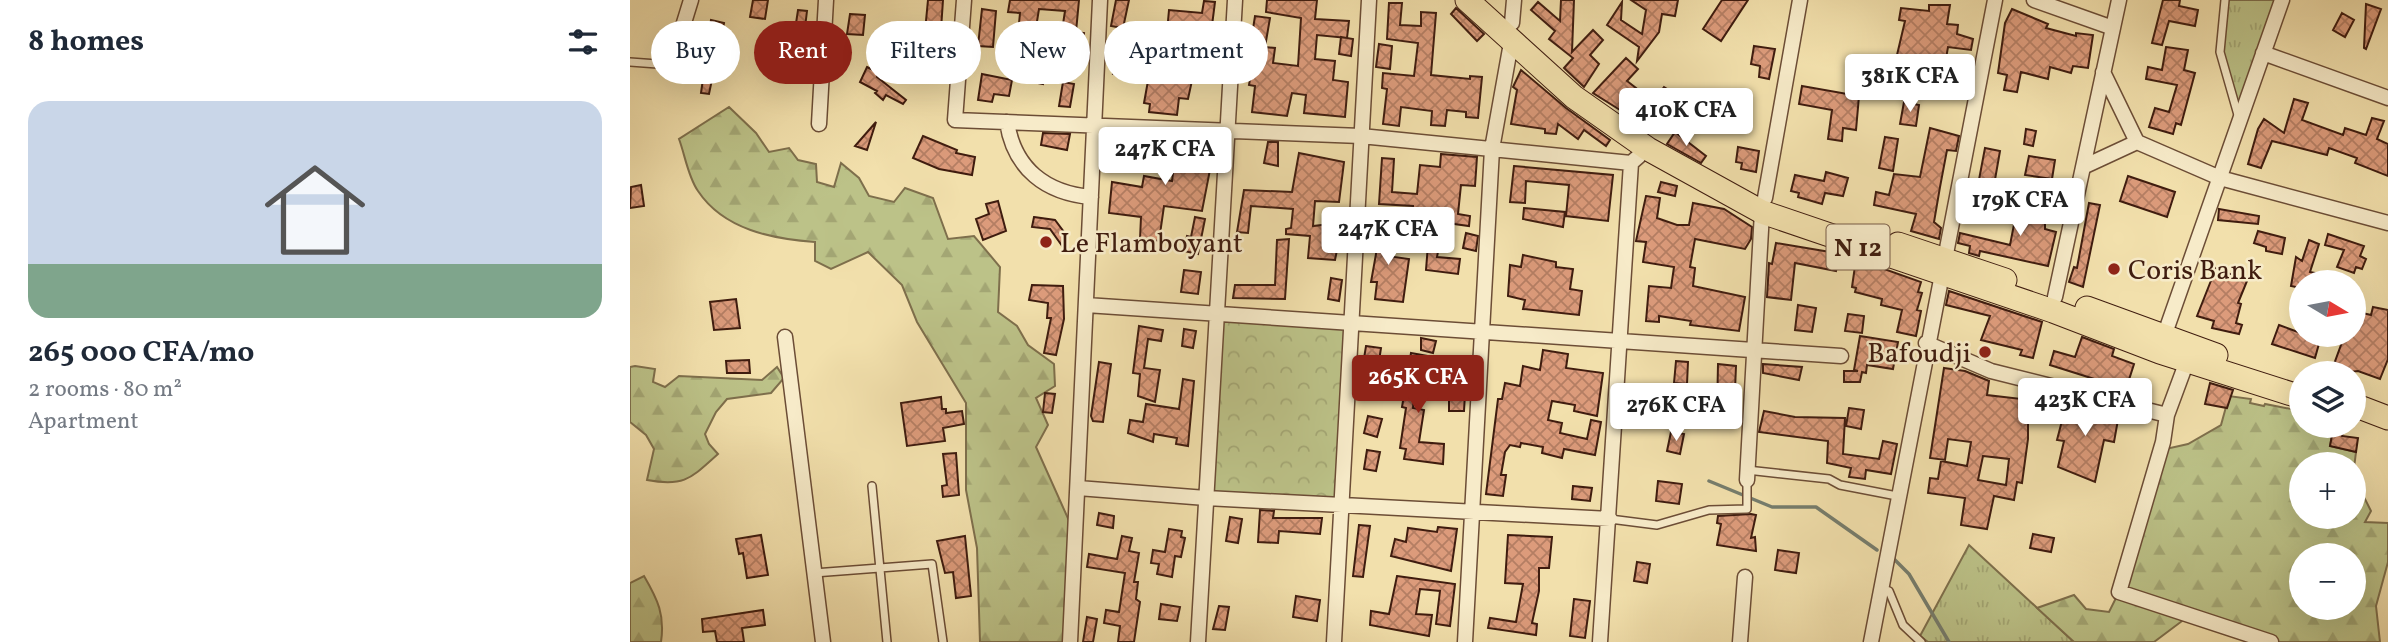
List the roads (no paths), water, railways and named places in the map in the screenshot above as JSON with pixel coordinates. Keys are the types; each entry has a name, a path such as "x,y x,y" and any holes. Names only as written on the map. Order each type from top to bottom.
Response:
{"main road":[{"name":"N 12","path":"1467,0 1658,143 1764,205"},
{"name":"N 12","path":"1488,0 1511,33 1574,97 1640,156 1764,205 1849,229 2053,311 2289,382"},
{"name":"N 12","path":"1944,267 2055,297 2162,344 2187,361 2289,393"},
{"path":"2366,410 2388,418"},
{"path":"2366,421 2388,428"}],"street":[{"path":"685,21 691,0"},
{"path":"819,124 826,0"},
{"path":"964,0 955,120 1361,136 1492,149 1640,156 1621,342 1600,642"},
{"path":"1070,642 1100,0"},
{"path":"1198,642 1235,0"},
{"path":"1334,642 1369,0"},
{"path":"1465,642 1492,149 1514,0"},
{"path":"1747,475 1764,205 1800,0"},
{"path":"1871,642 1926,343 1944,267 1995,0"},
{"path":"2034,0 2113,28"},
{"path":"2055,297 2119,0"},
{"path":"2162,344 2282,0"},
{"path":"2263,53 2388,98"},
{"path":"2104,72 2137,142 2220,178 2388,223"},
{"path":"1007,122 1010,146 1025,167 1066,195 1091,197"},
{"path":"2083,167 2137,142"},
{"path":"1086,305 1351,326 1482,331 1841,356"},
{"path":"785,337 823,642"},
{"path":"1926,343 1991,371 2167,415"},
{"path":"2187,361 2167,415 2163,442 2119,592 2271,642"},
{"path":"1077,488 1472,514 1610,519"},
{"path":"1740,642 1745,577"}],"lane":[{"path":"2225,0 2220,52 2240,121"},
{"path":"630,62 651,64"},
{"path":"1610,519 1657,525 1709,510 1746,509 1747,475 1829,479 1840,485 1897,496"},
{"path":"872,486 887,642"},
{"path":"814,573 932,564 943,642"},
{"path":"1880,589 1889,591 1903,625 1921,642"}],"waterway":[{"path":"1709,481 1772,507 1816,507 1877,550"},
{"path":"1892,557 1909,574 1949,642"}],"place":[{"name":"Le Flamboyant","path":"1046,242"},
{"name":"Coris Bank","path":"2114,269"},
{"name":"Bafoudji","path":"1985,352"}]}
